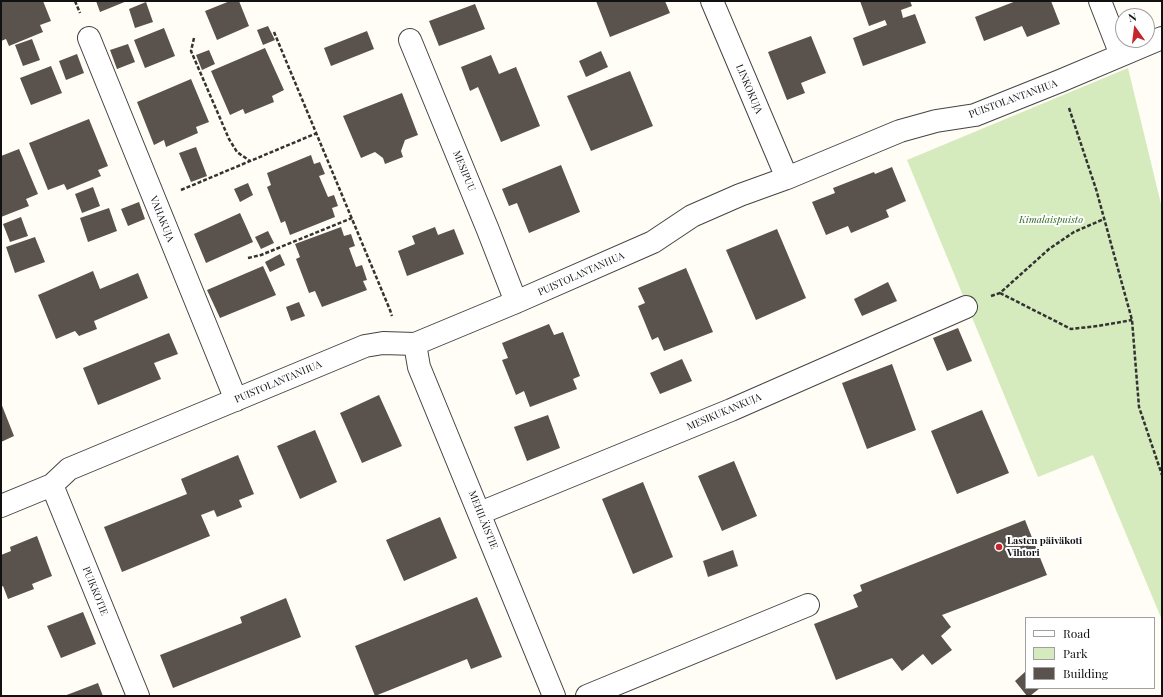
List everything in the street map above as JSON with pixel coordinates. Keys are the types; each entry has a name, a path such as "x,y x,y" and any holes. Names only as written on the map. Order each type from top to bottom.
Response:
{"street":[{"name":"LINKOKUJA","path":"712,1 787,178"},
{"path":"1100,1 1121,55"},
{"name":"VAHAKUJA","path":"89,38 236,400"},
{"name":"PUISTOLANTANHUA","path":"1,506 52,485 70,469 364,346 383,343 414,344 516,302 653,242 692,216 740,195 787,178 900,131 936,121 975,115 1162,38"},
{"name":"MESIPUU","path":"410,40 516,302"},
{"name":"MESIKUKANKUJA","path":"480,513 731,410 966,307"},
{"name":"MEHILÄISTIE","path":"414,344 419,367 554,696"},
{"name":"PUIKKOTIE","path":"52,485 138,696"},
{"path":"587,696 808,605"}],"path":[{"path":"274,32 390,310 393,321"},
{"path":"194,38 191,51 228,139 237,152 250,161"},
{"path":"1060,81 1096,189 1132,320 1139,407 1162,475"},
{"path":"155,201 316,133"},
{"path":"248,258 261,255 352,218"},
{"path":"966,307 1000,293 1049,249 1074,232 1104,219"},
{"path":"1000,293 1071,329 1132,320"}],"green space":[{"name":"Kimalaispuisto","path":"1128,68 1162,208 1162,620 1093,455 1038,477 907,160"}],"building":[{"path":"1,1 43,1 51,21 40,25 43,32 9,46 6,39 1,41"},
{"path":"96,1 127,1 100,12"},
{"path":"230,1 239,1 249,26 217,40 205,11"},
{"path":"596,1 665,1 670,13 610,37"},
{"path":"860,1 910,1 912,6 901,10 903,18 915,14 926,43 863,66 853,38 887,25 885,20 869,26"},
{"path":"1016,1 1051,1 1060,24 1027,37 1022,26 984,41 975,17"},
{"path":"146,2 153,22 135,28 129,9"},
{"path":"475,4 485,29 439,46 429,21"},
{"path":"268,26 275,40 263,45 257,30"},
{"path":"164,28 175,56 145,68 134,40"},
{"path":"367,31 374,49 331,66 324,48"},
{"path":"811,36 826,73 801,83 805,93 787,100 768,52"},
{"path":"32,39 40,60 23,66 15,45"},
{"path":"128,44 135,62 117,69 110,50"},
{"path":"265,48 284,90 272,96 274,102 245,114 243,109 230,115 211,71"},
{"path":"209,50 215,64 202,70 196,55"},
{"path":"601,51 608,67 586,77 579,61"},
{"path":"77,54 84,73 66,80 59,61"},
{"path":"491,55 499,74 516,67 540,126 501,142 478,87 470,91 461,67"},
{"path":"51,66 62,93 31,105 20,78"},
{"path":"630,71 653,126 591,151 567,96"},
{"path":"191,79 209,122 196,127 198,133 166,147 164,140 154,145 137,102"},
{"path":"402,93 418,135 405,140 401,151 403,157 385,164 383,158 375,152 361,158 343,116"},
{"path":"89,119 108,166 98,170 101,176 67,190 64,184 48,190 29,143"},
{"path":"196,147 207,176 191,182 179,153"},
{"path":"19,149 38,194 26,199 29,206 1,217 1,156"},
{"path":"311,155 314,164 320,162 325,174 319,176 328,197 334,195 338,206 332,208 335,217 290,235 285,221 281,223 267,187 271,185 267,173"},
{"path":"561,165 580,212 529,233 517,203 509,206 502,189"},
{"path":"892,167 906,201 886,210 889,217 851,233 848,226 826,235 812,202 835,193 833,188 874,172 875,174"},
{"path":"248,183 253,195 240,202 234,189"},
{"path":"93,187 100,206 82,213 75,194"},
{"path":"139,202 145,219 128,226 121,209"},
{"path":"109,208 117,231 88,242 80,218"},
{"path":"240,213 253,242 206,263 194,234"},
{"path":"21,217 28,236 10,242 3,224"},
{"path":"341,227 344,236 351,234 355,246 349,248 356,267 362,265 367,280 363,281 367,290 322,307 315,291 309,293 296,259 300,257 295,244"},
{"path":"435,227 438,235 454,229 464,254 407,276 398,251 415,244 412,236"},
{"path":"777,229 806,298 756,320 726,250"},
{"path":"268,231 274,243 261,249 255,237"},
{"path":"35,237 45,262 15,273 6,247"},
{"path":"280,254 285,265 270,272 265,262"},
{"path":"263,266 276,295 220,318 207,290"},
{"path":"686,268 713,332 664,351 658,337 652,340 638,306 645,303 638,288"},
{"path":"93,271 100,289 138,273 148,298 94,321 97,329 79,336 75,331 56,339 38,295"},
{"path":"888,282 897,301 862,316 854,299"},
{"path":"299,302 305,316 291,321 286,307"},
{"path":"549,324 554,335 563,332 580,376 573,379 577,389 530,407 524,391 516,395 502,360 508,358 502,343"},
{"path":"958,328 972,361 947,371 933,338"},
{"path":"169,333 178,354 154,363 161,379 98,405 83,368"},
{"path":"682,359 692,381 660,394 650,373"},
{"path":"892,364 916,430 867,449 842,383"},
{"path":"379,395 402,446 362,463 340,413"},
{"path":"1,403 14,436 1,442"},
{"path":"982,410 1009,473 957,494 931,431"},
{"path":"548,415 560,448 527,461 514,427"},
{"path":"315,430 337,482 300,499 277,446"},
{"path":"238,455 254,494 239,500 242,507 217,517 214,510 201,515 210,536 122,572 104,527 187,494 181,479"},
{"path":"734,461 757,516 722,531 698,476"},
{"path":"643,482 673,557 633,574 602,499"},
{"path":"440,517 457,558 404,581 386,540"},
{"path":"1025,520 1047,575 942,615 951,627 941,636 952,650 932,665 923,654 902,671 892,658 836,680 814,624 858,607 853,595 862,591 860,585"},
{"path":"37,536 52,576 32,584 34,589 8,599 3,586 1,587 1,555 11,551 10,547"},
{"path":"733,550 738,566 708,577 703,561"},
{"path":"477,597 502,657 471,669 467,659 375,696 355,646"},
{"path":"286,598 301,637 173,688 160,655 242,623 240,617"},
{"path":"83,612 96,644 61,658 47,626"},
{"path":"1025,672 1025,689 1039,689 1030,696 1027,696 1015,681"},
{"path":"98,683 103,696 64,696"}],"place":[{"name":"Lasten päiväkoti Vihtori","path":"999,547"}]}
